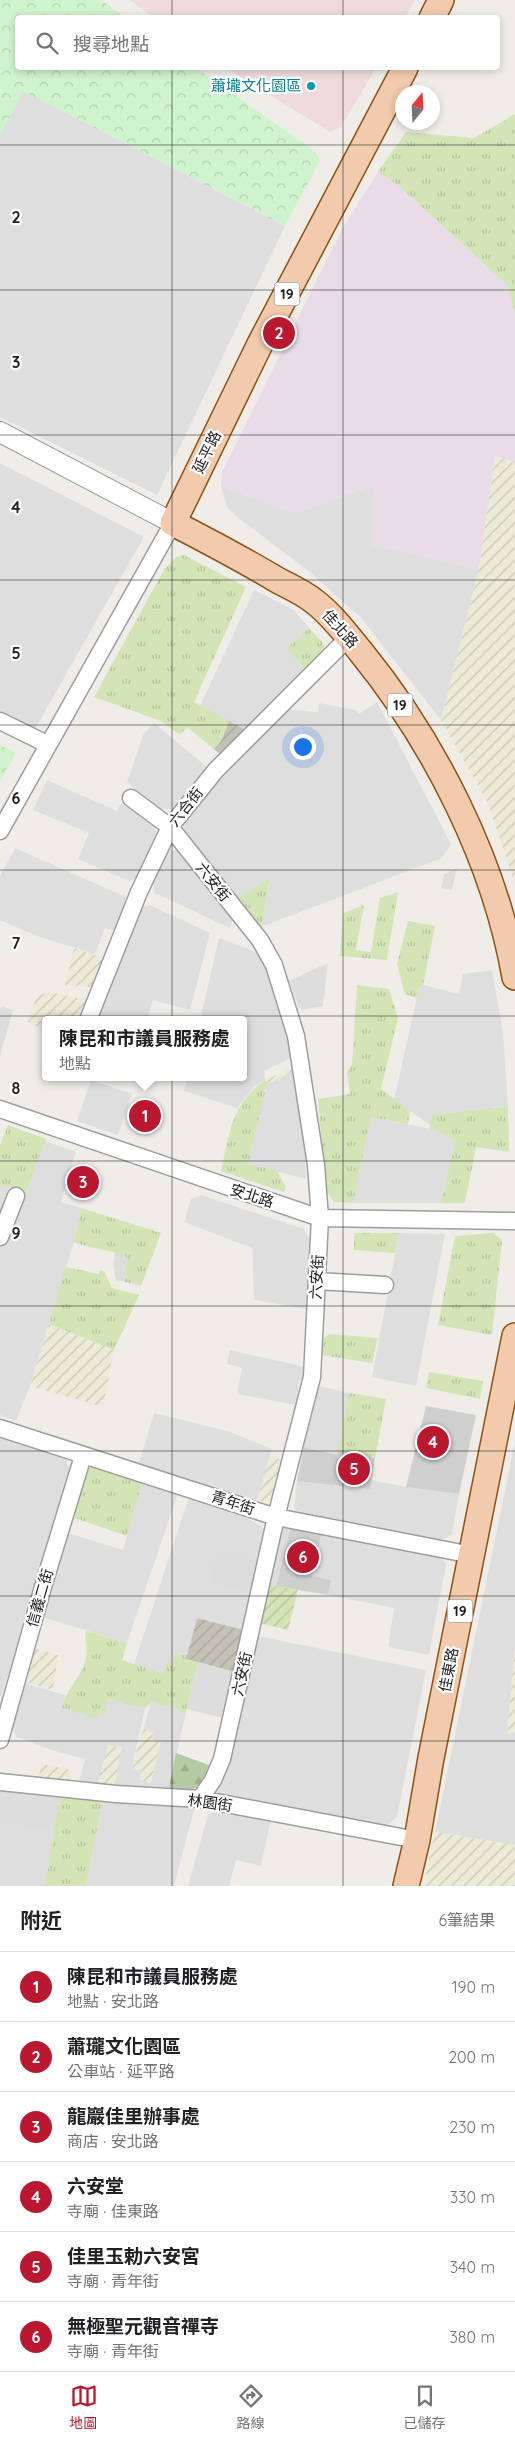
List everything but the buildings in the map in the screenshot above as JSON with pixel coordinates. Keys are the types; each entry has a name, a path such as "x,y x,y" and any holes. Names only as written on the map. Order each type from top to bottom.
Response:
{"main road":[{"path":"434,15 441,0"},
{"name":"延平路","path":"173,522 260,344 403,70"},
{"name":"佳北路","path":"173,522 315,602 349,637 393,695 448,786 478,852 510,951 515,978"},
{"name":"佳東路","path":"406,1886 418,1840 515,1336"}],"street":[{"name":"佳北路","path":"0,432 173,522"},
{"name":"延平路","path":"0,830 173,522"},
{"name":"六合街","path":"90,1016 139,892 170,827 216,770 349,637"},
{"path":"0,721 47,744"},
{"name":"六安街","path":"131,798 170,827 260,940 274,965 296,1036 316,1165 320,1218 312,1377 276,1517 222,1758 213,1780 200,1799"},
{"name":"安北路","path":"0,1109 320,1218 515,1220"},
{"path":"0,1237 16,1196"},
{"path":"316,1281 385,1285"},
{"name":"青年街","path":"0,1428 276,1517 472,1554"},
{"name":"信義二街","path":"0,1740 43,1587 83,1456"},
{"name":"林園街","path":"0,1782 116,1794 200,1799 418,1840"}],"shaded area":[{"path":"130,0 415,0 406,15 150,15"},
{"name":"蕭壠文化園區","path":"229,70 375,70 341,127 330,132"},
{"path":"22,90 285,226 157,495 0,417 0,135"},
{"path":"378,172 398,185 508,286 515,313 515,462 495,457 479,569 372,545 373,485 295,513 221,486 222,472 342,229"},
{"path":"0,463 144,537 35,729 0,711"},
{"path":"373,485 373,545 479,569 441,720 361,618 311,573 236,516 227,507 221,486 295,513"},
{"path":"254,590 294,610 309,628 287,648 306,671 246,730 200,706"},
{"path":"377,702 451,844 442,858 261,927 270,877 236,900 184,832 185,820 283,709 318,712 319,703 356,710 359,714"},
{"path":"229,721 246,730 221,755 214,749 221,741"},
{"path":"154,723 208,768 177,809 156,809 127,782 143,735"},
{"path":"47,780 117,811 121,803 152,822 157,834 143,875 129,881 78,859 89,833 33,810"},
{"path":"15,848 128,898 115,931 105,928 95,954 37,936 0,920 0,876"},
{"path":"166,848 178,852 234,916 230,928 155,893 153,883"},
{"path":"457,868 452,890 441,888 444,874"},
{"path":"150,905 210,933 190,1010 153,1000 148,1016 99,1016 142,907"},
{"path":"219,938 259,953 272,977 295,1056 264,1071 265,1080 253,1088 237,1108 184,1091 186,1081 247,1081 247,1016 201,1016"},
{"path":"328,963 323,1006 300,1010 289,981"},
{"path":"492,970 503,1032 508,1106 432,1115 430,1125 394,1100 419,988 423,985 459,994 463,974"},
{"path":"1,1006 13,1010 0,1056 0,1010"},
{"path":"294,1071 303,1112 306,1179 248,1164 267,1084"},
{"path":"91,1081 132,1094 118,1135 77,1121"},
{"path":"371,1117 436,1130 455,1141 441,1203 353,1203"},
{"path":"45,1141 76,1152 61,1202 81,1208 74,1242 30,1386 16,1421 0,1415 0,1185 26,1192"},
{"path":"201,1195 304,1229 310,1241 306,1309 254,1300 252,1248 184,1222 191,1199"},
{"path":"399,1233 445,1234 416,1386 372,1377"},
{"path":"115,1251 127,1258 125,1282 116,1280 113,1264"},
{"path":"230,1350 305,1367 302,1380 299,1380 296,1405 237,1394 242,1368 227,1364"},
{"path":"320,1386 349,1393 337,1455 304,1447 314,1390"},
{"path":"426,1406 476,1415 459,1494 406,1487"},
{"path":"154,1413 230,1432 272,1449 257,1500 139,1463"},
{"path":"0,1436 65,1459 71,1471 0,1700"},
{"path":"515,1442 515,1648 507,1734 515,1732 515,1845 435,1832"},
{"path":"304,1447 337,1455 338,1450 375,1458 370,1489 297,1481"},
{"path":"371,1480 459,1494 452,1534 443,1540 294,1512 297,1481 369,1489"},
{"path":"142,1483 178,1493 127,1643 42,1617 68,1533 123,1550"},
{"path":"189,1497 234,1511 268,1530 260,1562 210,1584 252,1595 244,1630 197,1618 187,1655 175,1653 173,1660 167,1663 164,1673 134,1664"},
{"path":"287,1525 291,1525 276,1586 266,1584 276,1534"},
{"path":"291,1525 322,1532 312,1576 331,1580 328,1595 276,1586"},
{"path":"322,1532 440,1554 446,1564 429,1655 388,1647 394,1608 328,1595 331,1580 312,1576"},
{"path":"219,1551 260,1562 252,1595 210,1584"},
{"path":"197,1618 244,1630 235,1672 186,1659"},
{"path":"257,1636 426,1670 397,1817 386,1826 215,1795 229,1753"},
{"path":"198,1662 235,1672 226,1719 187,1709"},
{"path":"24,1683 65,1695 62,1708 97,1718 99,1714 104,1714 108,1699 145,1709 131,1772 151,1702 186,1712 168,1792 79,1782 85,1759 48,1749 17,1737 12,1728"},
{"path":"0,1789 60,1795 54,1832 0,1824"},
{"path":"102,1802 147,1806 195,1806 174,1886 86,1886"},
{"path":"217,1809 271,1818 261,1866 236,1860 229,1886 188,1886 208,1815"},
{"path":"0,1824 54,1832 45,1886 0,1886"}],"green space":[{"path":"0,0 101,0 121,15 15,15 15,70 199,70 309,147 321,159 285,226 23,91 0,135"},
{"path":"515,114 515,313 508,286 398,185 378,172 406,132 474,138"},
{"path":"495,456 515,462 515,883 488,804 441,720 479,569"},
{"path":"184,555 246,587 194,702 229,721 221,741 214,749 187,727 180,735 161,721 94,697 165,568 176,557"},
{"path":"309,628 323,643 325,655 306,671 287,648"},
{"path":"0,745 16,753 0,781"},
{"path":"270,877 261,927 236,900"},
{"path":"398,892 387,960 340,956 343,913 364,905 356,950 371,952 380,898"},
{"path":"408,921 435,926 423,985 419,988 417,998 405,994 397,964"},
{"path":"74,948 105,958 93,987 65,986"},
{"path":"357,985 389,989 398,1018 381,1089 410,1111 408,1124 371,1117 353,1203 334,1202 326,1191 318,1099 350,1094 347,1073 352,1065"},
{"path":"49,992 88,1000 81,1016 42,1016 42,1028 27,1022 37,996"},
{"path":"293,1067 294,1071 267,1084 265,1080"},
{"path":"265,1080 267,1084 248,1164 277,1171 286,1187 284,1192 221,1171 230,1132 239,1109 245,1099"},
{"path":"508,1106 509,1152 476,1147 465,1203 441,1203 455,1141 436,1130 429,1129 432,1115"},
{"path":"8,1125 46,1139 26,1192 0,1185 0,1145"},
{"path":"81,1208 161,1233 141,1286 125,1282 126,1257 74,1242"},
{"path":"354,1233 399,1233 395,1253 354,1250"},
{"path":"493,1233 502,1240 492,1335 438,1325 455,1236"},
{"path":"66,1267 99,1274 100,1270 104,1271 112,1288 139,1295 114,1350 49,1324"},
{"path":"49,1324 114,1350 103,1407 30,1386"},
{"path":"329,1334 378,1338 372,1363 321,1355 324,1338"},
{"path":"429,1372 483,1381 480,1399 426,1388"},
{"path":"349,1393 386,1399 375,1458 338,1450"},
{"path":"270,1456 283,1460 275,1497 265,1502 257,1500"},
{"path":"92,1466 142,1483 127,1536 72,1517 84,1472"},
{"path":"266,1584 298,1590 288,1630 259,1623"},
{"path":"86,1631 127,1643 122,1660 163,1673 167,1663 173,1660 175,1653 187,1655 186,1659 198,1662 186,1712 151,1702 145,1709 108,1699 104,1715 99,1714 97,1719 62,1708 84,1665"},
{"path":"34,1648 58,1655 53,1690 24,1682"},
{"path":"515,1648 515,1732 507,1734"},
{"path":"143,1729 153,1731 151,1739 161,1742 151,1783 140,1780 142,1771 132,1768"},
{"path":"108,1745 122,1747 114,1787 97,1786"},
{"path":"176,1753 209,1765 199,1785 195,1788 184,1792 168,1792"},
{"path":"41,1764 68,1769 72,1775 69,1782 39,1778"},
{"path":"60,1795 102,1802 86,1886 45,1886"},
{"path":"435,1832 515,1845 515,1886 423,1886"}],"place":[{"name":"蕭壠文化園區","path":"311,86"},
{"name":"蕭瓏文化園區","path":"279,333"},
{"name":"陳昆和市議員服務處","path":"145,1116"},
{"name":"龍巖佳里辦事處","path":"83,1182"},
{"name":"六安堂","path":"433,1442"},
{"name":"佳里玉勅六安宮","path":"354,1469"},
{"name":"無極聖元觀音禪寺","path":"303,1557"}]}
